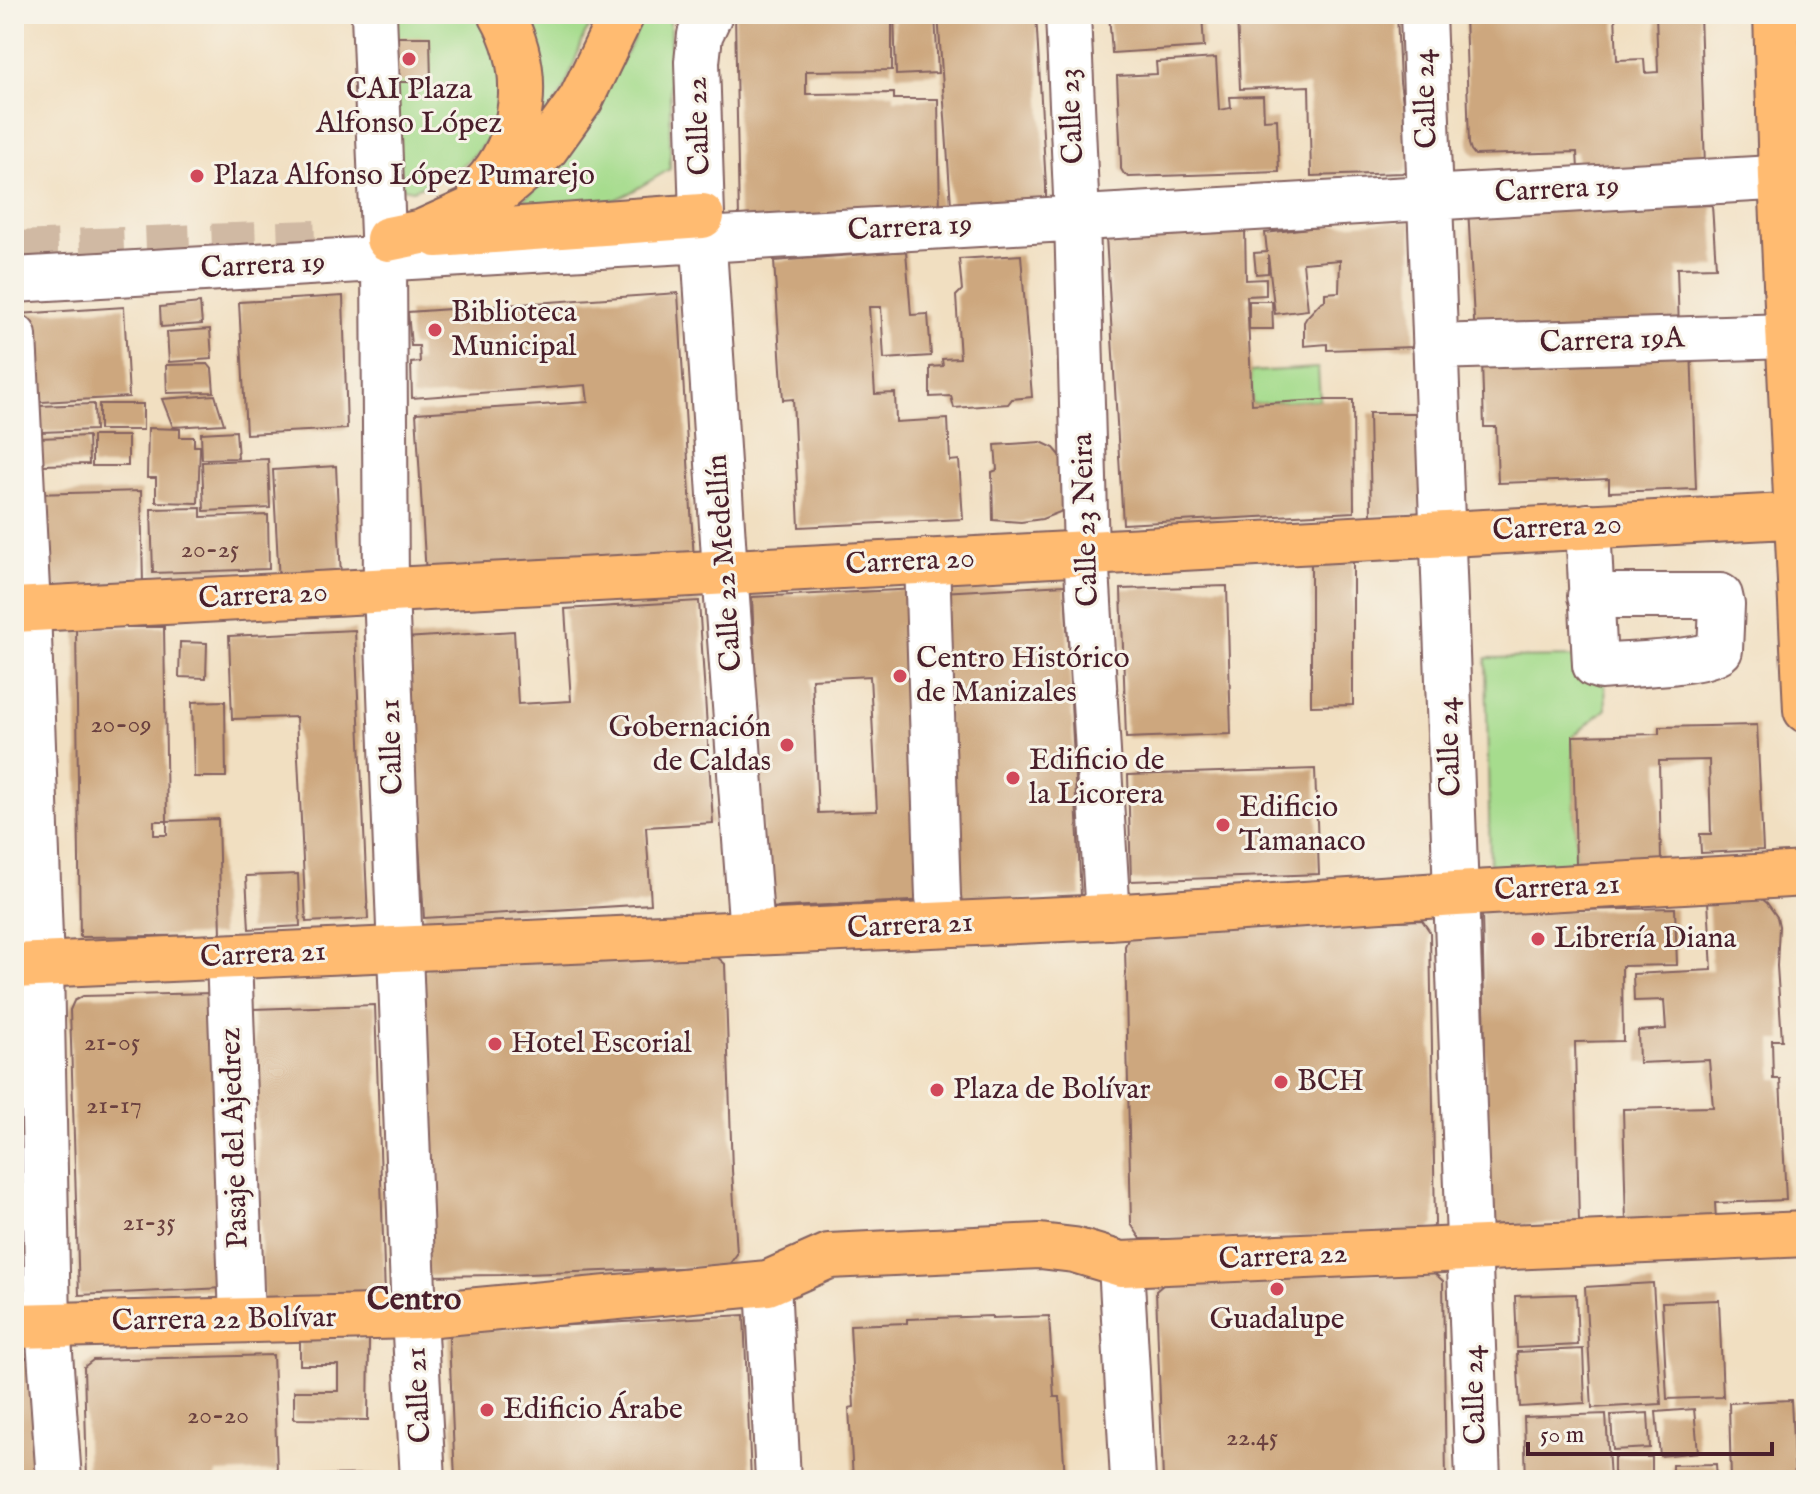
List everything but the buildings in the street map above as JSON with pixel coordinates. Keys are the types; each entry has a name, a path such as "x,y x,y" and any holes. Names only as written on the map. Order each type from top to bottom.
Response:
{"main road":[{"path":"443,221 472,197 496,170 513,138 518,121 522,85 520,67 517,49 501,14"},
{"path":"390,245 473,209 516,177 546,148 581,99 622,14"},
{"path":"1776,14 1794,177 1788,336 1801,515 1806,710"},
{"path":"390,245 704,228"},
{"name":"Carrera 20","path":"21,609 1801,515"},
{"name":"Carrera 21","path":"28,966 1108,917 1806,874"},
{"name":"Carrera 22","path":"768,1283 829,1256 1040,1246 1074,1250 1121,1264 1806,1234"},
{"name":"Carrera 22 Bolívar","path":"31,1325 414,1316 768,1283"}],"street":[{"name":"Calle 21","path":"374,14 390,245 386,590 423,1480"},
{"name":"Calle 22","path":"704,228 697,62 700,35 710,14"},
{"name":"Calle 23","path":"1068,14 1077,218"},
{"name":"Calle 24","path":"1423,14 1478,1480"},
{"name":"Carrera 19","path":"704,228 1077,218 1794,177"},
{"name":"Calle 23 Neira","path":"1077,218 1086,553 1108,917"},
{"name":"Calle 22 Medellín","path":"704,228 725,572 752,933"},
{"name":"Carrera 19","path":"14,280 390,245"},
{"path":"14,336 28,966 31,1325 59,1480"},
{"name":"Carrera 19A","path":"1435,347 1788,336"},
{"path":"1588,526 1590,596"},
{"path":"927,561 938,897 942,924"},
{"name":"Pasaje del Ajedrez","path":"229,957 242,1319"},
{"path":"1121,1264 1133,1480"},
{"path":"768,1283 778,1480"}],"green space":[{"path":"382,14 480,14 508,81 489,138 453,173 413,190 388,185"},
{"path":"523,14 598,14 585,34 565,87 544,123 522,136"},
{"path":"644,14 670,14 670,169 586,214 467,219 518,203 543,184 583,135 599,96 630,47"},
{"path":"1318,368 1320,400 1252,404 1250,372"},
{"path":"1604,657 1606,709 1573,736 1576,864 1490,866 1486,658"}],"tunnel":[{"path":"14,253 315,242"}],"place":[{"name":"CAI Plaza Alfonso López","path":"409,59"},
{"name":"Plaza Alfonso López Pumarejo","path":"197,176"},
{"name":"Biblioteca Municipal","path":"435,330"},
{"name":"Centro Histórico de Manizales","path":"900,676"},
{"name":"Gobernación de Caldas","path":"787,745"},
{"name":"Edificio de la Licorera","path":"1013,778"},
{"name":"Edificio Tamanaco","path":"1223,825"},
{"name":"Librería Diana","path":"1538,939"},
{"name":"Hotel Escorial","path":"495,1044"},
{"name":"BCH","path":"1281,1082"},
{"name":"Plaza de Bolívar","path":"937,1090"},
{"name":"Guadalupe","path":"1277,1289"},
{"name":"Edificio Árabe","path":"487,1410"}],"district":[{"name":"Centro","path":"414,1300"}]}
